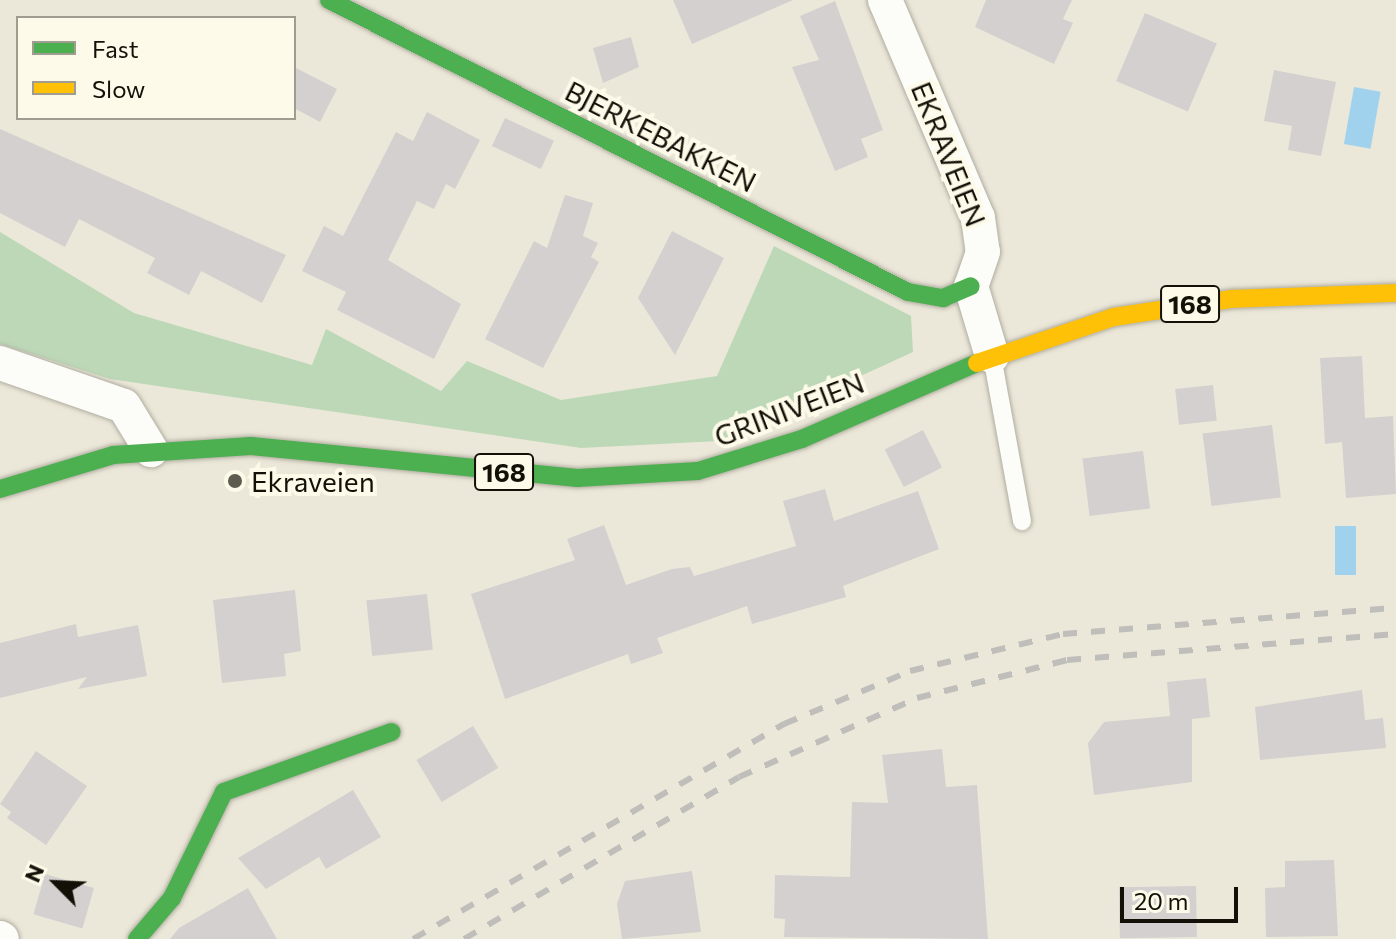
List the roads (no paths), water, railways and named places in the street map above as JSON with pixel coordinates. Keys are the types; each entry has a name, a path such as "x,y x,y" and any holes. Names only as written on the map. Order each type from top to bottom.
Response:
{"main road":[{"name":"BJERKEBAKKEN","path":"329,0 908,292 943,298 971,286"},
{"name":"GRINIVEIEN","path":"0,489 151,450 295,448 528,475 666,476 768,452 992,356 1114,317 1199,302 1396,293"},
{"path":"137,939 172,898 224,792 392,732"}],"street":[{"name":"EKRAVEIEN","path":"885,0 978,218 983,252 971,286"},
{"path":"971,286 992,356"},
{"path":"0,363 124,406 151,450"}],"lane":[{"path":"992,356 1022,521"}],"water":[{"path":"1354,87 1381,92 1371,149 1344,144"},
{"path":"1335,526 1356,526 1356,575 1335,575"}],"railway":[{"path":"413,939 784,724 910,671 1063,634 1396,608"},
{"path":"464,939 739,777 917,698 1067,660 1396,634"}],"place":[{"name":"Ekraveien","path":"235,481"}]}
